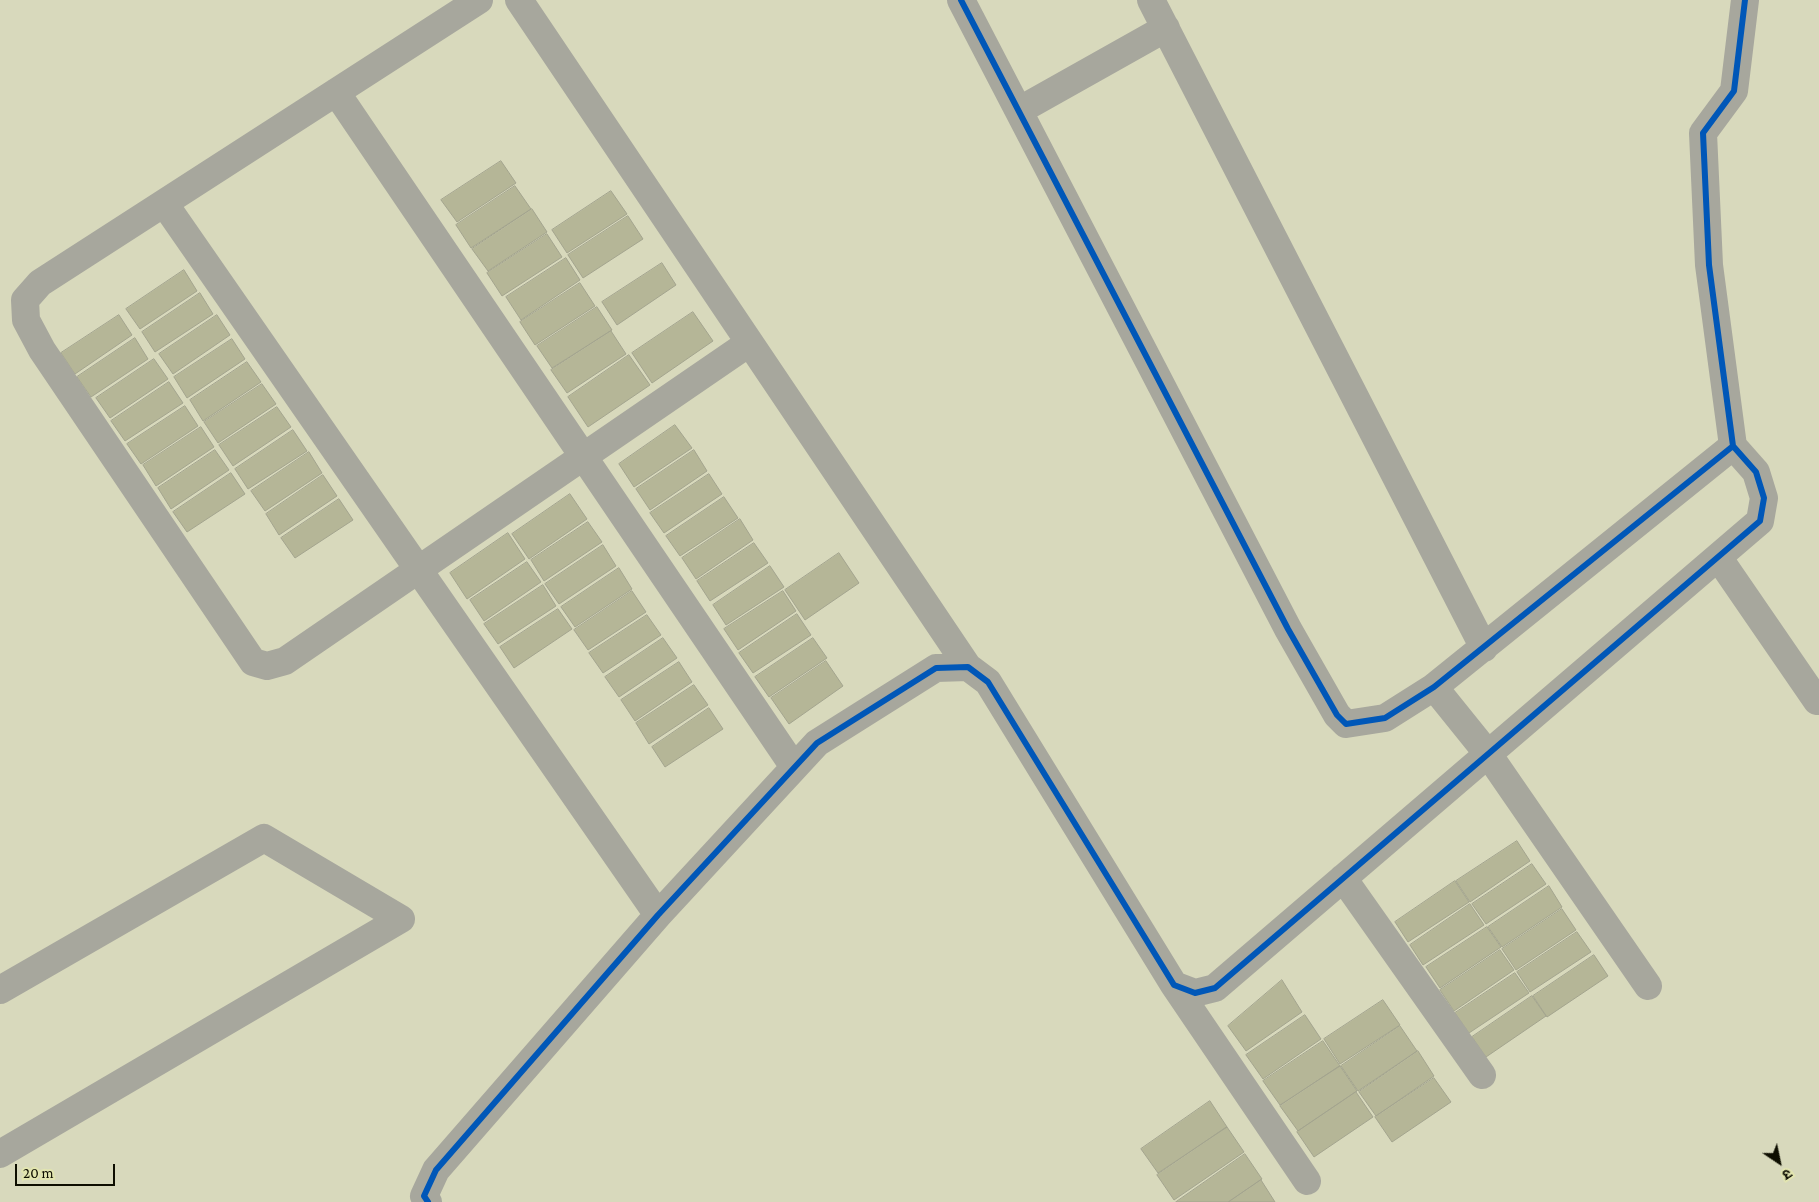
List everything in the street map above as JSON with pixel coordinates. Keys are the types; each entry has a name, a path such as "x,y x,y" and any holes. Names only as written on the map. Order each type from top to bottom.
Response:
{"street":[{"path":"479,0 40,283 25,300 26,320 42,350 253,662 267,666 285,661 750,343"},
{"path":"519,0 968,666 988,682 1174,986 1307,1181"},
{"path":"961,0 1020,110 1288,629 1337,716 1346,724 1385,718 1434,687 1733,446"},
{"path":"1151,0 1484,648"},
{"path":"1174,986 1195,993 1215,988 1760,521 1764,498 1756,472 1733,446 1709,265 1703,133 1734,91 1745,0"},
{"path":"1020,110 1166,28"},
{"path":"336,92 794,767"},
{"path":"164,203 658,915"},
{"path":"1718,556 1817,701"},
{"path":"428,1202 424,1196 436,1170 658,915 817,743 936,668 968,666"},
{"path":"1434,687 1488,754 1648,986"},
{"path":"0,990 264,838 401,919 0,1154"},
{"path":"1343,878 1482,1075"}],"building":[{"path":"501,161 516,183 457,222 441,200"},
{"path":"515,186 531,209 471,248 456,225"},
{"path":"611,191 627,214 567,253 552,230"},
{"path":"532,209 547,232 488,271 472,249"},
{"path":"628,216 643,239 583,278 568,255"},
{"path":"547,234 562,257 502,296 487,273"},
{"path":"566,258 580,280 521,320 506,297"},
{"path":"662,263 676,285 617,325 602,302"},
{"path":"184,270 197,291 140,329 126,309"},
{"path":"580,283 595,306 535,345 520,322"},
{"path":"200,293 213,314 155,352 142,332"},
{"path":"597,307 612,330 552,368 537,346"},
{"path":"693,312 713,341 652,383 632,353"},
{"path":"119,315 132,335 75,374 61,353"},
{"path":"217,315 230,335 173,374 159,354"},
{"path":"611,331 626,354 567,393 551,370"},
{"path":"135,338 148,359 91,397 77,377"},
{"path":"232,339 245,359 187,398 174,377"},
{"path":"629,355 650,385 588,427 568,397"},
{"path":"154,359 168,379 110,418 96,398"},
{"path":"247,362 261,382 203,421 190,400"},
{"path":"169,382 183,403 125,441 111,421"},
{"path":"262,384 276,404 218,443 204,422"},
{"path":"185,406 198,426 141,464 127,444"},
{"path":"277,407 291,427 233,466 219,445"},
{"path":"675,425 692,448 634,487 619,464"},
{"path":"201,427 214,447 156,486 143,465"},
{"path":"293,430 307,451 248,489 235,469"},
{"path":"215,450 229,470 171,509 158,488"},
{"path":"694,450 707,471 650,510 636,489"},
{"path":"309,452 322,473 265,511 251,491"},
{"path":"231,473 245,494 187,532 173,512"},
{"path":"709,474 722,494 664,533 650,513"},
{"path":"323,475 337,496 279,535 266,514"},
{"path":"570,494 587,519 529,559 512,534"},
{"path":"724,497 738,518 680,556 666,536"},
{"path":"339,499 353,520 295,558 281,538"},
{"path":"740,519 753,540 696,579 682,558"},
{"path":"588,522 602,542 544,581 531,560"},
{"path":"508,533 525,559 467,599 450,573"},
{"path":"754,543 768,563 710,601 697,581"},
{"path":"603,545 616,566 559,604 545,584"},
{"path":"839,553 859,583 805,620 785,590"},
{"path":"527,562 541,582 484,621 470,600"},
{"path":"770,566 784,587 726,625 713,605"},
{"path":"619,568 632,589 575,627 561,607"},
{"path":"543,585 556,606 498,644 484,624"},
{"path":"632,591 646,612 588,650 574,630"},
{"path":"783,591 796,611 738,650 724,629"},
{"path":"558,609 572,629 514,668 500,647"},
{"path":"797,614 811,635 753,673 739,653"},
{"path":"647,615 661,635 603,673 589,653"},
{"path":"663,638 677,658 619,697 605,677"},
{"path":"813,638 827,658 769,697 755,677"},
{"path":"826,661 843,686 789,724 771,698"},
{"path":"679,662 692,682 635,721 621,700"},
{"path":"694,685 708,705 649,744 636,723"},
{"path":"709,708 723,729 665,767 652,747"},
{"path":"1517,841 1530,861 1470,902 1456,881"},
{"path":"1532,864 1546,884 1486,924 1472,904"},
{"path":"1455,881 1469,902 1408,942 1395,922"},
{"path":"1549,886 1562,907 1502,947 1488,927"},
{"path":"1470,904 1484,925 1423,965 1410,945"},
{"path":"1562,909 1576,930 1516,970 1502,949"},
{"path":"1487,927 1501,947 1440,988 1426,967"},
{"path":"1577,932 1591,952 1530,992 1517,972"},
{"path":"1500,950 1514,970 1454,1011 1440,990"},
{"path":"1594,955 1608,976 1547,1017 1533,996"},
{"path":"1515,973 1529,993 1469,1033 1455,1013"},
{"path":"1282,980 1302,1012 1246,1051 1228,1026"},
{"path":"1532,996 1546,1016 1486,1057 1472,1037"},
{"path":"1383,1000 1400,1025 1340,1064 1324,1039"},
{"path":"1305,1015 1321,1039 1263,1079 1246,1055"},
{"path":"1400,1026 1417,1051 1358,1091 1341,1066"},
{"path":"1323,1041 1340,1066 1280,1105 1263,1081"},
{"path":"1418,1051 1434,1076 1376,1116 1359,1092"},
{"path":"1340,1066 1357,1091 1298,1131 1280,1106"},
{"path":"1434,1078 1451,1102 1392,1142 1375,1117"},
{"path":"1356,1092 1373,1117 1314,1157 1297,1132"},
{"path":"1210,1101 1227,1127 1158,1173 1141,1149"},
{"path":"1227,1127 1244,1152 1174,1200 1157,1175"},
{"path":"1245,1154 1262,1179 1228,1202 1176,1202"},
{"path":"1261,1180 1275,1202 1229,1202"}],"cycle path":[{"path":"961,0 1288,629 1337,715 1346,724 1385,718 1434,687 1733,446 1709,265 1703,133 1734,91 1745,0"},
{"path":"428,1202 424,1196 436,1170 658,915 817,743 936,668 968,667 988,682 1174,985 1195,993 1215,988 1760,521 1764,498 1756,472 1733,446"}]}
